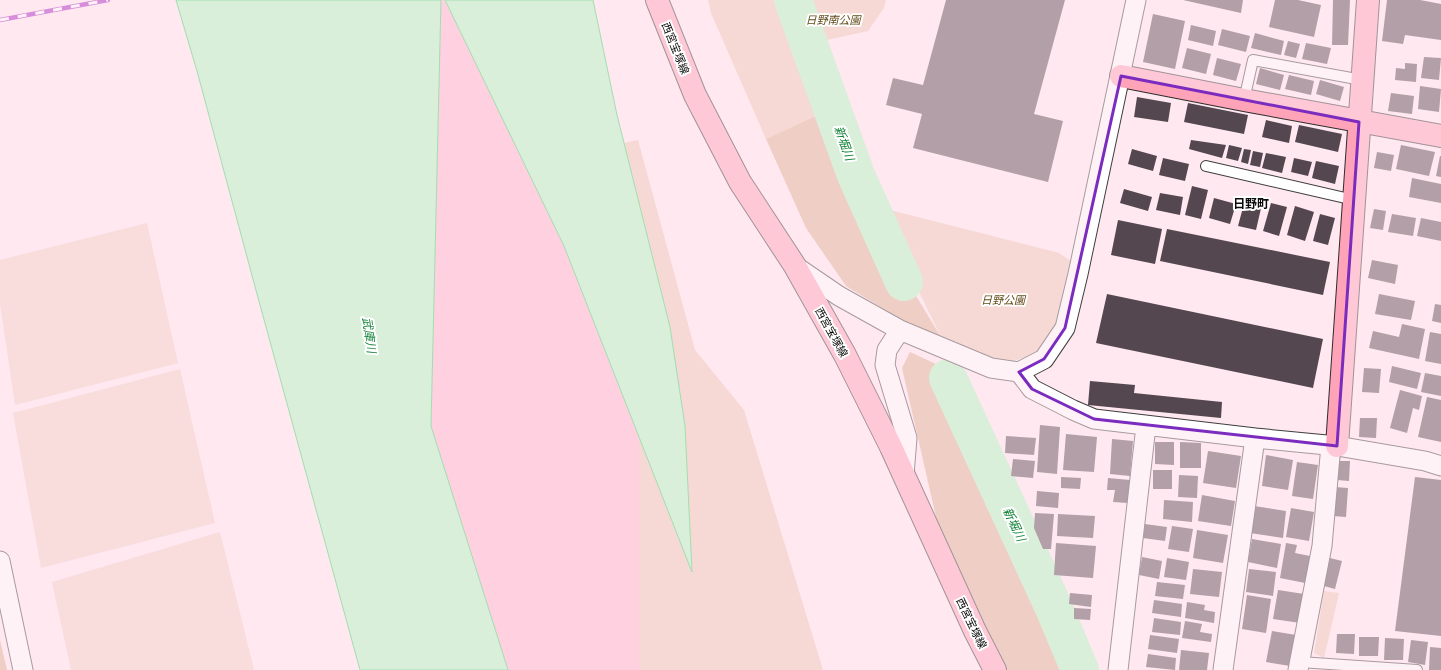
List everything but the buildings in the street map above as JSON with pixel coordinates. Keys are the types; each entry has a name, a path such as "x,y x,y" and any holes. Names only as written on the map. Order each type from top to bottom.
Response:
{"street":[{"name":"西宮宝塚線","path":"657,0 702,109 740,182 795,266 845,355 904,475 975,630 995,670"},
{"path":"795,266 839,296 900,330 991,368 1019,372 1044,359 1065,328 1121,76 1136,0"},
{"path":"1299,666 1322,546 1334,446 1354,200 1368,0"},
{"path":"1121,76 1359,122 1441,136"},
{"path":"900,330 887,350 885,364 907,438 904,475"},
{"path":"1019,372 1032,389 1094,419 1334,446 1425,461 1441,466"},
{"path":"1118,670 1146,426"},
{"path":"1223,670 1255,438"},
{"path":"0,561 23,670"}],"lane":[{"path":"1244,100 1253,60 1362,80"},
{"path":"1206,166 1354,200"},
{"path":"1299,666 1417,670"}],"highlighted area":[{"path":"1121,76 1359,122 1337,446 1094,419 1032,389 1019,372 1044,359 1065,328"}],"green space":[{"path":"708,0 776,0 824,112 766,139 711,13"},
{"name":"日野南公園","path":"803,0 886,0 884,8 868,31 822,41 810,21"},
{"path":"638,140 695,350 744,410 823,670 635,670 639,438 692,570 685,426 624,143"},
{"name":"日野公園","path":"878,207 1059,253 1072,262 1059,324 1038,353 1005,364 941,337"},
{"path":"1324,591 1339,593 1324,658 1314,653"}],"shaded area":[{"path":"824,112 867,215 941,337 923,333 846,286 806,228 766,139"},
{"path":"147,223 178,363 15,405 0,304 0,260"},
{"path":"910,352 960,375 1093,670 1006,670 941,539 902,368"},
{"path":"180,369 215,523 41,568 13,413"},
{"path":"220,532 254,670 71,670 52,582"},
{"path":"0,640 7,670 0,670"}],"sand":[{"path":"441,0 445,0 564,246 639,438 639,670 508,670 431,426"}],"water":[{"name":"武庫川","path":"176,0 441,0 431,426 508,670 360,670 197,71"},
{"path":"445,0 593,0 617,115 670,327 685,426 692,572 564,246"}],"waterway":[{"name":"新堀川","path":"793,0 856,175 904,282"},
{"name":"新堀川","path":"948,378 1054,608 1080,670"}],"railway":[{"path":"0,20 108,0"}],"district":[{"name":"日野町","path":"1251,203"}]}
